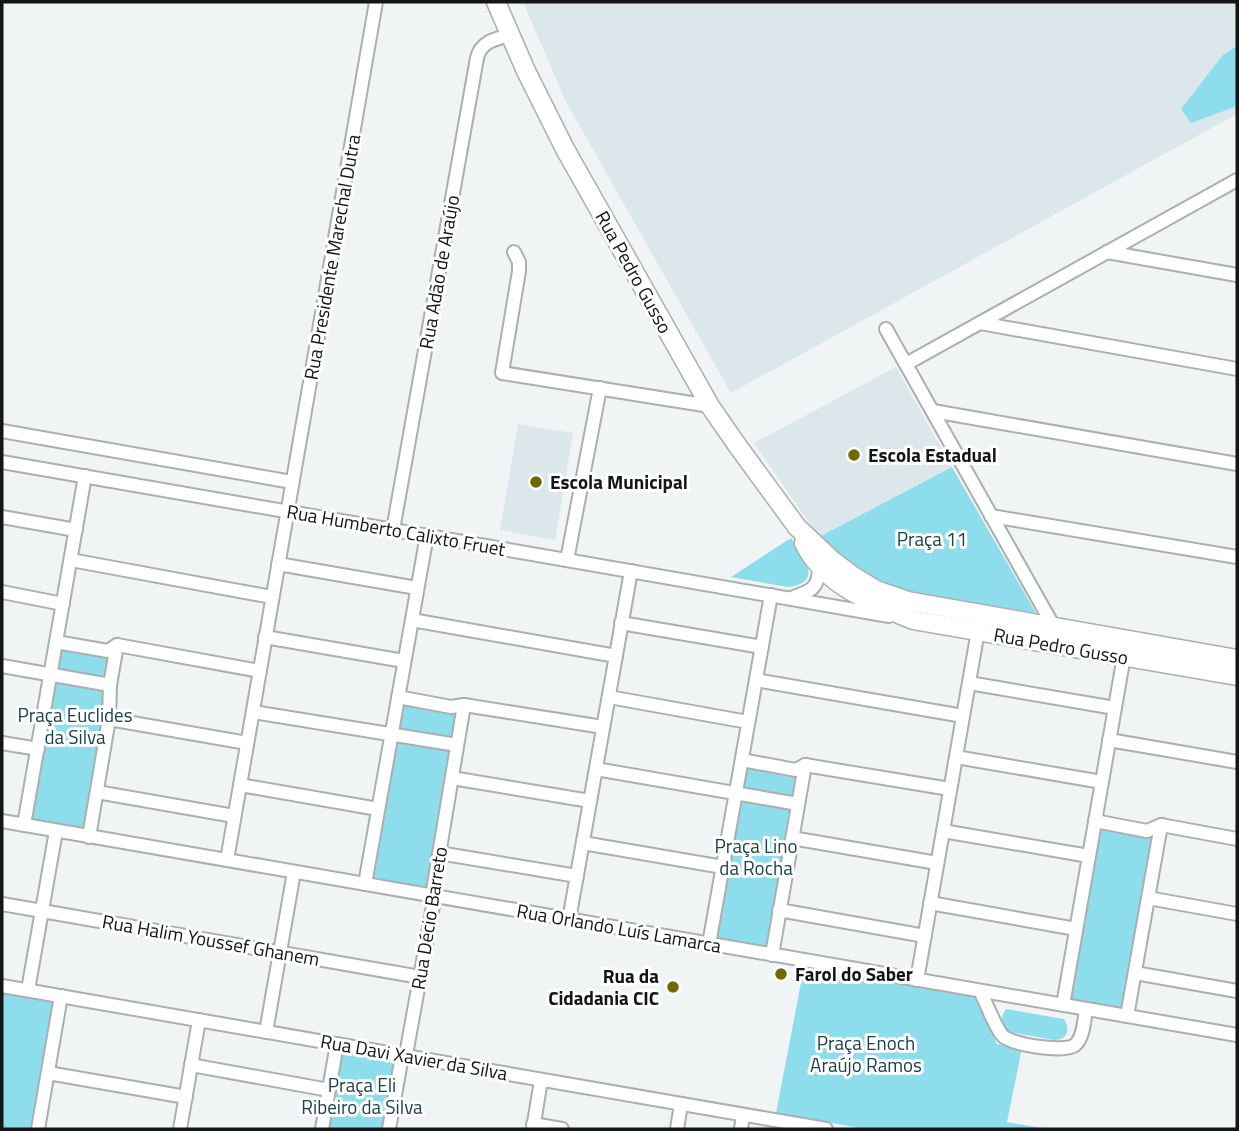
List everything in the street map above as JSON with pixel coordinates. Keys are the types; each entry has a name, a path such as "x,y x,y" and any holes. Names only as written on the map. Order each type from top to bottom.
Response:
{"main road":[{"name":"Rua Pedro Gusso","path":"496,2 565,149 710,406 797,527 843,569 876,590 980,623"},
{"name":"Rua Pedro Gusso","path":"797,527 819,566 840,585 878,606 914,620 980,623 1237,659"},
{"name":"Rua Pedro Gusso","path":"1052,635 1124,656 1237,676"}],"street":[{"name":"Rua Presidente Marechal Dutra","path":"227,860 376,2"},
{"name":"Rua Adão de Araújo","path":"393,530 477,58 483,45 510,34"},
{"path":"906,364 1237,180"},
{"path":"514,252 519,262 519,271 502,373 710,406"},
{"path":"1107,252 1237,275"},
{"path":"980,323 1237,369"},
{"path":"886,329 991,516 1052,635"},
{"path":"567,560 600,388"},
{"path":"933,411 1237,464"},
{"path":"2,431 292,482"},
{"name":"Rua Humberto Calixto Fruet","path":"2,462 914,620"},
{"path":"24,825 85,476"},
{"path":"991,516 1237,557"},
{"path":"2,517 76,530"},
{"path":"365,884 426,535"},
{"path":"71,560 272,597"},
{"path":"278,564 417,588"},
{"path":"790,598 811,590 819,577 819,566"},
{"path":"569,920 631,571"},
{"path":"2,592 63,604"},
{"path":"709,944 771,595"},
{"path":"412,620 616,656"},
{"path":"917,980 980,623"},
{"path":"621,624 762,647"},
{"path":"265,637 404,662"},
{"path":"56,642 108,651 117,645 260,671"},
{"path":"89,836 110,719 110,685 117,645"},
{"path":"1063,1005 1124,656"},
{"path":"2,666 110,685"},
{"path":"756,680 963,716"},
{"path":"969,683 1115,708"},
{"path":"609,697 748,722"},
{"path":"398,698 451,706 464,705 603,727"},
{"name":"Rua Décio Barreto","path":"389,1129 402,1055 407,1049 433,906 432,896 464,705"},
{"path":"253,712 457,746"},
{"path":"110,719 247,743"},
{"path":"1109,740 1237,762"},
{"path":"2,743 38,750"},
{"path":"956,757 1102,782"},
{"path":"742,760 796,770 805,765 950,789"},
{"path":"772,954 805,765"},
{"path":"596,769 798,804"},
{"path":"452,778 590,801"},
{"path":"240,785 378,809"},
{"path":"97,792 234,816"},
{"name":"Rua Orlando Luís Lamarca","path":"2,821 1237,1035"},
{"path":"1095,821 1147,831 1161,825 1237,839"},
{"path":"1127,1016 1161,825"},
{"path":"28,990 56,831"},
{"path":"943,831 1089,856"},
{"path":"792,838 937,863"},
{"path":"583,844 723,867"},
{"path":"439,853 577,876"},
{"path":"266,1032 294,872"},
{"path":"1148,898 1237,914"},
{"path":"930,903 1076,929"},
{"name":"Rua Halim Youssef Ghanem","path":"2,904 420,976"},
{"path":"779,910 925,936"},
{"path":"1135,973 1237,991"},
{"name":"Rua Davi Xavier da Silva","path":"2,986 826,1129"},
{"path":"981,991 1006,1038 1044,1047 1064,1049 1077,1043 1086,1009"},
{"path":"38,1129 61,996"},
{"path":"180,1129 199,1020"},
{"path":"322,1129 337,1044"},
{"path":"191,1065 329,1090"},
{"path":"48,1073 186,1097"},
{"path":"541,1080 533,1127 562,1129"},
{"path":"677,1129 681,1104"},
{"path":"741,1129 743,1115"}],"shaded area":[{"path":"523,2 1237,2 1237,114 731,393 566,102"},
{"name":"Escola Estadual","path":"896,367 952,467 819,537 754,443"},
{"name":"Escola Municipal","path":"518,424 573,433 555,540 500,530"}],"green space":[{"path":"1237,46 1237,106 1191,123 1181,109 1223,55"},
{"name":"Praça 11","path":"952,467 1036,613 892,586 863,572 839,556 819,537"},
{"path":"791,538 808,568 806,580 788,587 731,577"},
{"name":"Praça Euclides da Silva","path":"61,647 110,655 104,720 85,831 32,821"},
{"path":"403,704 456,713 426,889 373,880"},
{"name":"Praça Lino da Rocha","path":"745,766 798,776 768,948 715,938"},
{"path":"1100,828 1152,837 1121,1010 1069,1001"},
{"name":"Praça Enoch Araújo Ramos","path":"804,967 974,996 997,1044 1022,1048 1007,1122 1047,1129 865,1129 776,1113"},
{"path":"2,992 53,1001 31,1129 2,1129"},
{"path":"1006,1009 1064,1019 1066,1034 1054,1040 1009,1032 1002,1021"},
{"name":"Praça Eli Ribeiro da Silva","path":"340,1052 398,1063 386,1129 326,1129"}],"place":[{"name":"Escola Estadual","path":"854,455"},
{"name":"Escola Municipal","path":"536,482"},
{"name":"Farol do Saber","path":"781,974"},
{"name":"Rua da Cidadania CIC","path":"673,987"}]}
